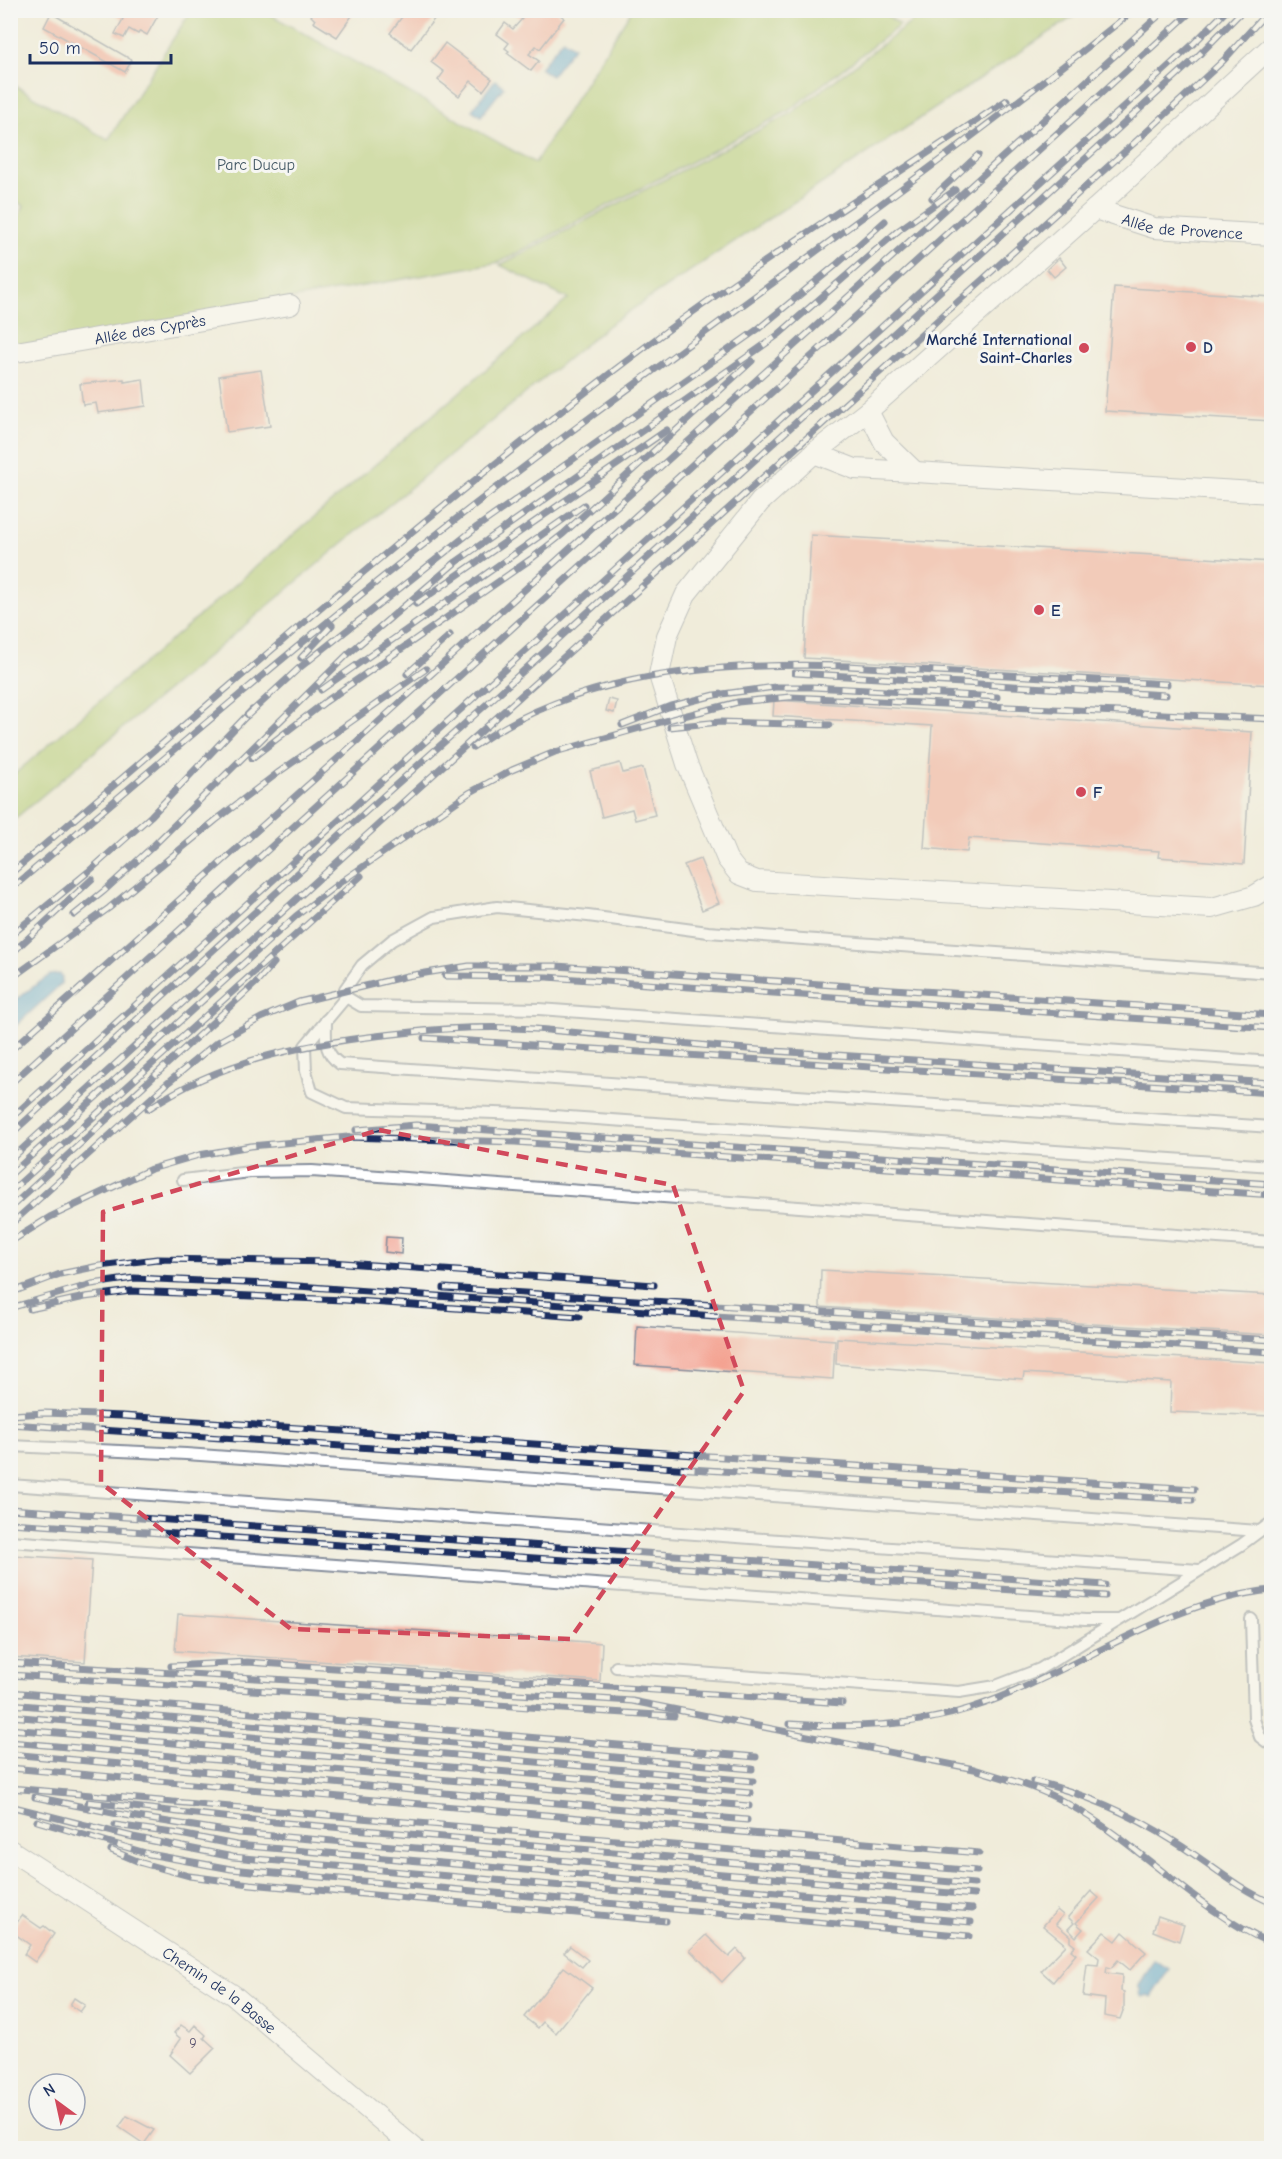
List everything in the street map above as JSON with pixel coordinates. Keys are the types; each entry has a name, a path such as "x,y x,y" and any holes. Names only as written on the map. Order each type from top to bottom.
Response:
{"street":[{"path":"1272,46 1095,209 868,411 814,453 759,502 686,594 667,636 658,675 687,764 727,859 739,874 757,881 1212,908 1254,896 1272,885"},
{"name":"Allée de Provence","path":"1095,209 1154,228 1272,235"},
{"name":"Allée des Cyprès","path":"10,353 290,305"},
{"path":"868,411 884,442 915,472"},
{"path":"814,453 855,469 1272,493"},
{"name":"Chemin de la Basse","path":"10,1850 234,1995 414,2148"}],"lane":[{"path":"1272,973 708,932 588,916 497,908 434,917 392,940 362,965 345,989 346,997 305,1046 306,1071 312,1092 346,1108 525,1114 1272,1166"},
{"path":"346,997 361,1006 539,1009 1272,1062"},
{"path":"326,1020 326,1043 331,1057 340,1064 1272,1127"},
{"path":"183,1180 250,1172 312,1171 1272,1242"},
{"path":"10,1446 186,1454 1259,1531"},
{"path":"10,1485 1199,1570"},
{"path":"616,1667 959,1692 996,1686 1040,1669 1241,1545 1272,1521"},
{"path":"10,1541 1073,1619 1118,1620"},
{"path":"1251,1619 1254,1719 1260,1737 1272,1746"}],"highlighted area":[{"path":"379,1130 673,1185 744,1391 570,1639 291,1629 101,1483 103,1212"}],"green space":[{"name":"Parc Ducup","path":"191,11 264,11 535,163 631,11 881,11 900,25 788,111 500,262 11,348 11,231 24,206 11,198 11,83 108,140"},
{"path":"926,11 1082,11 610,324 345,541 11,822 11,777 568,299 500,265 790,114"}],"water":[{"path":"563,39 574,47 551,76 540,68"},
{"path":"495,80 504,87 481,116 472,110"},
{"path":"60,974 61,984 11,1030 11,1003 50,975"},
{"path":"1154,1960 1169,1969 1151,1997 1148,1995 1142,1997 1138,1987"}],"building":[{"path":"107,10 161,10 147,35 140,31 138,34 129,29 124,38 115,34 123,19"},
{"path":"315,10 356,10 337,37 313,22 315,20 311,16"},
{"path":"407,10 454,10 447,20 438,14 411,49 390,33"},
{"path":"515,10 555,10 564,18 540,49 536,46 529,54 539,61 531,71 507,53 509,51 505,48 509,43 497,34 505,23 513,29 522,19 513,13"},
{"path":"51,13 132,60 125,72 44,27"},
{"path":"445,43 492,79 483,91 471,81 459,96 438,80 444,72 431,62"},
{"path":"1059,258 1066,267 1054,277 1047,269"},
{"name":"D","path":"1114,287 1272,297 1272,421 1105,411"},
{"path":"261,370 270,426 227,432 219,376"},
{"path":"124,379 124,382 143,379 146,406 98,413 96,403 83,405 80,384"},
{"name":"E","path":"811,535 1272,562 1272,685 804,658"},
{"path":"609,699 617,701 614,713 606,711"},
{"name":"F","path":"774,700 1252,732 1244,864 1158,857 1159,851 969,838 967,852 924,848 932,726 773,716"},
{"path":"620,763 623,773 643,768 655,815 635,820 632,809 602,817 590,771"},
{"path":"700,859 719,903 702,910 684,865"},
{"path":"386,1237 402,1238 401,1254 385,1252"},
{"path":"821,1270 1272,1295 1272,1335 820,1307"},
{"path":"637,1326 835,1340 833,1379 635,1365"},
{"path":"837,1338 1272,1363 1272,1416 1170,1412 1171,1382 1024,1373 1023,1379 836,1364"},
{"path":"10,1555 92,1560 85,1662 10,1657"},
{"path":"1268,1600 1272,1600 1272,1708 1266,1708"},
{"path":"178,1614 602,1643 600,1681 175,1651"},
{"path":"1091,1891 1099,1898 1076,1923 1083,1929 1076,1937 1068,1929 1074,1923 1068,1917"},
{"path":"1057,1910 1063,1915 1056,1924 1070,1936 1070,1942 1075,1946 1071,1950 1076,1954 1053,1982 1041,1971 1066,1945 1043,1926"},
{"path":"22,1915 54,1934 35,1962 24,1954 30,1945 11,1931"},
{"path":"1158,1916 1184,1925 1179,1941 1153,1931"},
{"path":"1104,1932 1116,1941 1123,1932 1146,1952 1130,1970 1118,1960 1111,1968 1107,1967 1106,1973 1122,1975 1121,1991 1124,1992 1124,2008 1120,2019 1104,2016 1105,1999 1083,1996 1087,1964 1098,1965 1099,1958 1088,1949"},
{"path":"706,1935 729,1957 737,1949 745,1958 722,1982 690,1950"},
{"path":"570,1946 588,1960 582,1967 564,1953"},
{"path":"564,1967 592,1988 556,2033 543,2022 538,2028 524,2017"},
{"path":"74,1998 85,2005 80,2012 70,2005"},
{"path":"181,2025 190,2031 195,2025 215,2048 190,2073 170,2055 181,2039 174,2033"},
{"path":"127,2116 154,2130 144,2144 119,2127"}],"railway":[{"path":"10,890 256,681 444,528 586,420 980,130 1134,10"},
{"path":"10,1051 374,726 1165,10"},
{"path":"10,1084 1193,10"},
{"path":"10,1119 1192,45 1227,10"},
{"path":"10,1135 1198,56 1243,10"},
{"path":"10,1160 413,793 1153,126 1224,60 1269,10"},
{"path":"10,874 403,539 563,410 689,314 1007,100"},
{"path":"932,198 978,155"},
{"path":"74,915 150,849 348,654 456,562 778,335 899,230 955,190"},
{"path":"247,716 298,669 477,527 758,329 885,221"},
{"path":"252,758 325,702 531,559 563,534 752,361"},
{"path":"416,604 667,430"},
{"path":"321,690 584,505"},
{"path":"301,658 332,625"},
{"path":"407,674 450,635"},
{"path":"473,747 515,722 559,702 605,687 653,676 701,670 750,666 848,666 1167,684"},
{"path":"10,979 109,908 216,820 279,772 426,669"},
{"path":"795,673 1166,695"},
{"path":"622,725 668,707 715,695 775,687 997,697"},
{"path":"10,1175 296,916 469,793 512,770 555,752 738,702 790,697 1272,719"},
{"path":"10,936 88,872 151,816 252,710"},
{"path":"670,727 720,722 830,725"},
{"path":"10,1192 361,876"},
{"path":"10,955 92,879"},
{"path":"10,1208 259,980 274,963"},
{"path":"10,1225 170,1081 216,1043 261,1018 299,1002 407,976 469,966 556,966 1272,1015"},
{"path":"445,976 547,977 1272,1028"},
{"path":"148,1109 177,1091 207,1077 270,1055 370,1037 469,1028 535,1029 744,1049 1272,1083"},
{"path":"424,1038 1272,1093"},
{"path":"356,1130 416,1125 1272,1184"},
{"path":"10,1242 50,1217 151,1169 199,1155 251,1146 348,1137 515,1142 1272,1195"},
{"path":"10,1293 60,1274 99,1266 157,1259 331,1262 654,1285"},
{"path":"10,1308 92,1284 134,1278 270,1284 1272,1352"},
{"path":"444,1288 1272,1340"},
{"path":"30,1309 85,1297 131,1291 344,1300 579,1317"},
{"path":"10,1415 45,1413 123,1416 1194,1489"},
{"path":"10,1424 1192,1500"},
{"path":"10,1509 1105,1585"},
{"path":"10,1523 1105,1596"},
{"path":"790,1724 882,1725 927,1719 971,1708 1009,1694 1155,1623 1193,1608 1232,1597 1272,1590"},
{"path":"171,1666 247,1662 842,1703"},
{"path":"10,1663 632,1701 974,1769 1034,1788 1068,1804 1120,1838 1218,1913 1272,1944"},
{"path":"10,1675 674,1716"},
{"path":"10,1692 756,1757"},
{"path":"10,1704 752,1769"},
{"path":"10,1716 753,1781"},
{"path":"10,1729 751,1793"},
{"path":"10,1742 749,1806"},
{"path":"10,1754 747,1820"},
{"path":"10,1768 979,1853"},
{"path":"1033,1781 1089,1798 1141,1822 1246,1890 1272,1903"},
{"path":"10,1788 977,1871"},
{"path":"35,1797 118,1814 238,1833 974,1895"},
{"path":"88,1802 241,1819 974,1884"},
{"path":"10,1806 133,1837 233,1857 971,1922"},
{"path":"37,1821 149,1854 231,1869 969,1936"},
{"path":"115,1825 236,1845 972,1909"},
{"path":"111,1850 142,1863 189,1876 250,1884 666,1921"}],"place":[{"name":"D","path":"1191,347"},
{"name":"Marché International Saint-Charles","path":"1084,348"},
{"name":"E","path":"1039,610"},
{"name":"F","path":"1081,792"}]}
